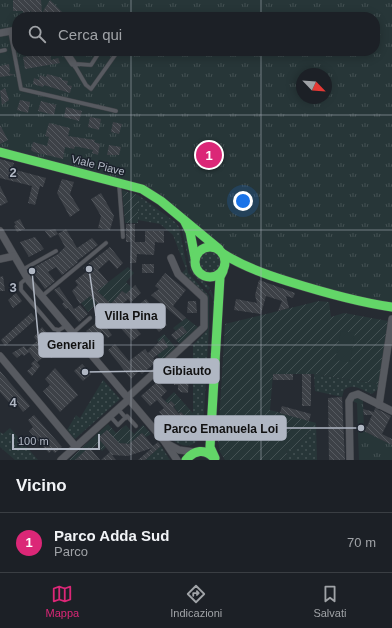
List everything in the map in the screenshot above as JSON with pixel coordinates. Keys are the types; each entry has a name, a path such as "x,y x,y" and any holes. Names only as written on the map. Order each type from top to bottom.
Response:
{"street":[{"path":"0,33 12,31"},
{"path":"68,56 74,65"},
{"name":"Viale Piave","path":"0,152 119,182 149,192 220,251 242,265 344,300 392,307"},
{"name":"Viale Piave","path":"182,218 188,228 196,269 216,290 218,301"},
{"path":"0,231 27,278 66,326 129,398 165,442 177,460"},
{"path":"195,258 204,248 214,247 220,251 225,260 220,277 211,427 210,447 215,459"},
{"path":"0,259 14,256"},
{"path":"61,460 118,409 204,327 204,298 178,274 171,258"},
{"path":"203,276 214,277 233,265 242,265"},
{"path":"379,405 392,319"},
{"path":"0,356 76,446"},
{"path":"350,460 349,401 352,396 358,394 392,411"},
{"path":"186,460 196,451 207,437 211,427"},
{"path":"165,442 179,450 209,452 215,459"}],"lane":[{"path":"0,51 5,50"},
{"path":"16,56 21,89 116,111"},
{"path":"97,56 91,65 74,65 86,85 91,89 114,56"},
{"path":"119,182 123,237"},
{"path":"41,296 106,243"},
{"path":"22,270 56,251"},
{"path":"27,278 21,283 22,290 54,329 58,330 59,335 66,343"},
{"path":"72,333 90,318"},
{"path":"58,330 66,326"},
{"path":"118,409 136,426"},
{"path":"110,416 118,425 126,418"}],"green space":[{"path":"0,0 392,0 392,305 345,298 235,259 161,198 0,148"},
{"path":"122,190 138,195 138,223 125,223"},
{"path":"138,195 175,222 179,227 188,273 209,296 209,327 203,429 199,439 189,446 179,444 174,441 193,425 193,345 208,329 207,295 182,273 186,269 173,235 160,224 138,220"},
{"path":"154,201 180,220 185,230 193,270 210,288 208,290 191,272 181,225"},
{"path":"210,249 219,253 223,262 219,271 210,275 201,271 197,262 201,253"},
{"path":"128,267 134,273 126,282 132,288 126,294 122,291 119,294 120,295 110,304 101,294 94,300 97,303 88,312 81,303"},
{"path":"211,290 215,300 206,435 213,300 209,292"},
{"path":"319,301 329,302 331,317 344,313 388,321 379,384 314,374 273,374 270,410 316,423 294,449 287,449 286,460 225,460 220,452 218,441 225,324"},
{"path":"186,318 199,328 180,344 176,340 187,332 182,326 176,331 173,328"},
{"path":"341,331 355,333 350,362 335,360"},
{"path":"164,334 176,348 162,361 157,355 168,347 163,338 159,342 157,340"},
{"path":"314,374 379,384 378,389 372,394 358,388 351,387 344,390 342,397 315,391"},
{"path":"103,380 120,399 75,439 67,430 76,415 80,418"},
{"path":"174,392 193,413 193,425 174,441 168,434 188,420 181,412 179,413 171,401 168,404 165,401"},
{"path":"357,398 363,400 364,431 392,445 392,460 359,460 357,403 352,401"},
{"path":"316,423 317,460 286,460 287,449 294,449"},
{"path":"108,424 116,433 126,425 134,434 143,425 151,434 146,437 142,433 129,444 119,443 107,430 98,438 106,447 102,451 97,445 92,449 90,447 75,460 69,460"},
{"path":"10,428 38,460 15,460 0,447 0,432 3,434"},
{"path":"161,446 170,460 145,460"}],"building":[{"path":"13,0 41,0 42,12 13,11"},
{"path":"50,0 62,12 43,12"},
{"path":"50,56 51,60 58,58 60,63 25,69 23,57"},
{"path":"9,64 10,72 8,73 15,75 0,77 0,66"},
{"path":"47,74 68,81 67,85 72,86 70,93 44,85 43,87 33,84 34,78 39,80 40,75 46,77"},
{"path":"5,88 9,100 2,105 0,91"},
{"path":"20,100 30,102 28,113 17,110"},
{"path":"41,101 56,105 54,115 38,111"},
{"path":"66,107 82,111 79,121 64,117"},
{"path":"90,117 101,119 99,130 88,127"},
{"path":"113,122 122,124 119,134 111,132"},
{"path":"49,123 70,128 68,136 95,140 94,142 100,144 98,155 92,153 93,150 75,146 74,149 65,147 63,159 34,152 31,150 33,142 47,146 49,137 45,136"},
{"path":"0,125 8,140 0,144"},
{"path":"109,145 121,147 119,155 107,155"},
{"path":"0,159 14,163 12,169 46,178 43,187 40,186 35,205 28,203 32,186 0,178"},
{"path":"62,179 74,182 70,194 80,210 70,217 57,193"},
{"path":"0,186 8,202 0,206"},
{"path":"101,193 114,216 110,230 98,228 101,216 91,199"},
{"path":"20,219 25,229 17,232 14,222"},
{"path":"126,224 135,224 135,242 145,242 145,231 164,231 164,243 155,242 154,255 137,254 136,263 130,263 131,242 126,242"},
{"path":"55,229 58,234 50,238 45,231"},
{"path":"66,229 77,248 92,238 98,245 62,275 56,267 48,272 55,281 45,289 31,269 58,254 65,247 58,234"},
{"path":"35,237 44,249 29,257 20,242"},
{"path":"110,247 123,263 117,269 109,260 98,270 108,282 97,291 113,306 106,313 90,296 80,304 72,291 78,285 75,281 86,272 83,268"},
{"path":"142,264 154,264 154,273 142,273"},
{"path":"165,273 186,290 173,306 186,318 182,321 151,295 159,289 155,286"},
{"path":"3,276 5,291 0,291 0,277"},
{"path":"259,280 295,293 293,298 286,296 289,308 278,311 282,301 266,296 261,314 234,310 236,299 257,303 255,295"},
{"path":"135,285 141,293 131,302 128,299 116,310 111,304 122,291 126,294"},
{"path":"59,287 74,309 80,305 88,314 79,322 68,308 66,309 62,304 64,302 54,290"},
{"path":"16,293 22,301 13,308 8,300"},
{"path":"146,299 167,325 159,332 140,310 136,313 133,309"},
{"path":"188,301 196,301 197,313 187,313"},
{"path":"31,313 36,319 5,346 1,340"},
{"path":"128,319 141,334 132,341 119,326"},
{"path":"96,323 100,328 104,325 112,335 108,338 102,331 93,339 86,331"},
{"path":"182,326 187,332 176,340 171,335"},
{"path":"42,327 47,333 42,337 44,339 39,343 45,351 50,347 52,350 58,345 62,351 51,358 48,354 37,362 29,352 24,356 22,354 17,358 12,353 24,346 27,350 37,341 34,337"},
{"path":"163,338 168,347 153,358 156,362 142,374 139,371 131,379 108,350 115,344 129,361 145,349 148,353"},
{"path":"35,360 40,366 32,376 27,371 33,366 31,364"},
{"path":"82,364 91,374 83,381 74,371"},
{"path":"55,368 78,395 60,412 43,391 50,385 45,379"},
{"path":"0,371 30,406 23,412 18,405 14,408 0,392"},
{"path":"178,373 189,373 188,393 180,392 178,390 178,385 174,385 174,378 178,378"},
{"path":"273,374 293,374 293,380 273,380"},
{"path":"302,374 311,374 311,406 302,406"},
{"path":"158,381 167,391 161,397 168,404 171,401 175,405 173,407 179,414 181,412 187,419 175,429 159,412 164,408 157,400 150,406 141,396"},
{"path":"342,397 345,460 329,460 328,398"},
{"path":"282,406 311,414 309,421 280,413"},
{"path":"375,408 391,416 382,434 392,439 392,445 364,431 364,425 367,427 372,415 364,415 363,409 374,412"},
{"path":"34,415 62,447 55,453 52,450 49,453 29,431 33,427 28,420"},
{"path":"107,430 119,443 129,444 142,433 153,446 158,442 161,446 145,460 138,460 152,448 128,456 112,455 116,460 101,460 110,452 98,438"},
{"path":"89,447 100,460 75,460"}],"traffic: fast":[{"path":"0,152 142,189 161,201 219,249"},
{"path":"185,222 190,232 195,258"},
{"path":"210,247 221,251 225,262 221,273 210,277 199,273 195,262 199,251 210,247"},
{"path":"222,253 245,266 278,278 339,296 392,307"},
{"path":"215,458 210,447 220,277 223,271"},
{"path":"186,460 196,452 207,453 214,458"}],"place":[{"name":"Parco Adda Sud","path":"209,155"},
{"name":"Villa Pina","path":"89,269"},
{"name":"Generali","path":"32,271"},
{"name":"Gibiauto","path":"85,372"},
{"name":"Parco Emanuela Loi","path":"361,428"}]}
